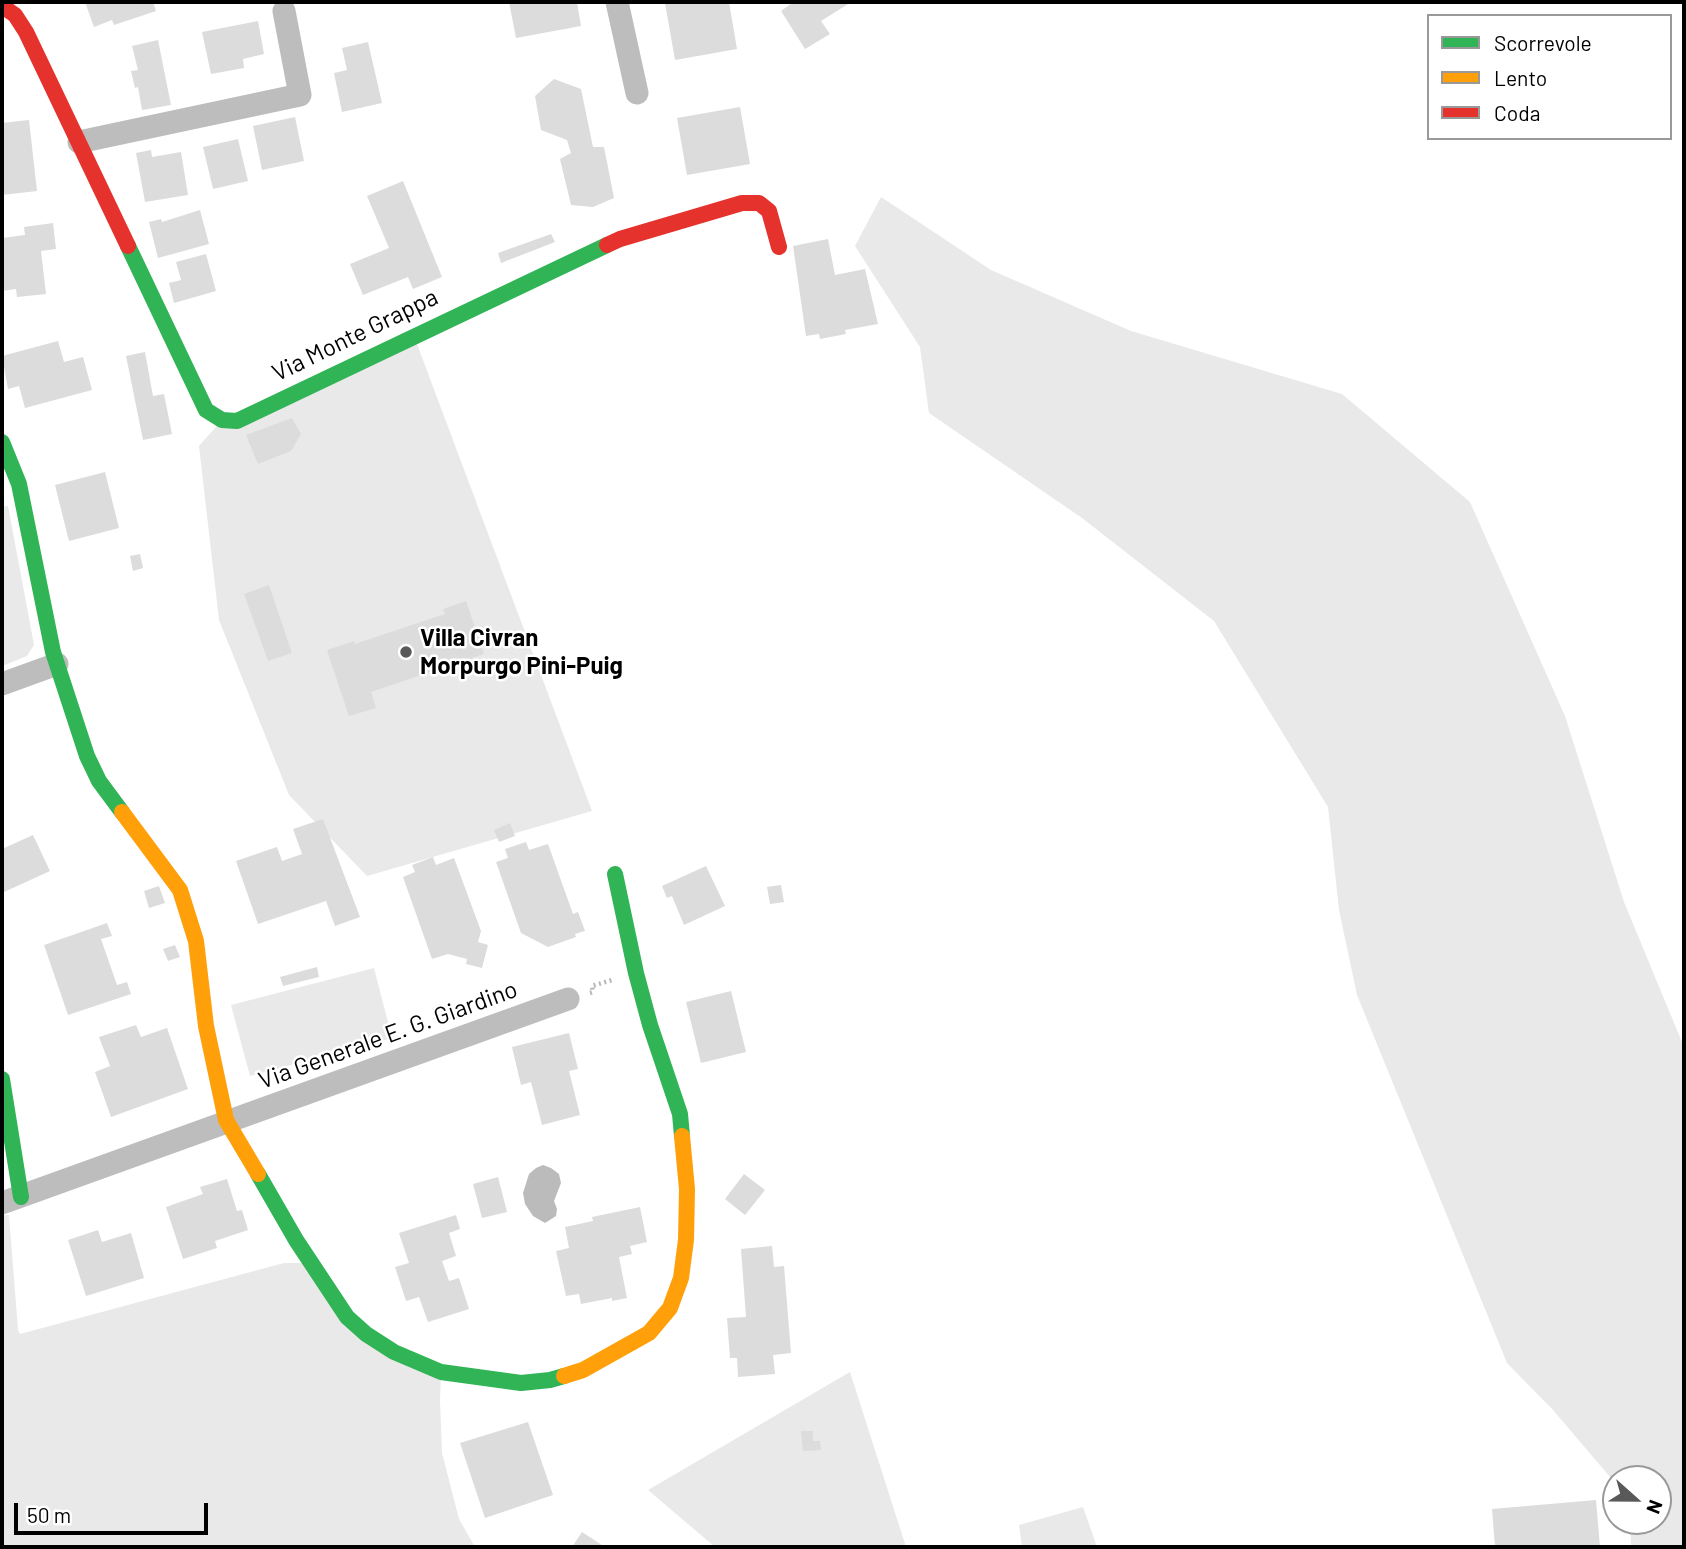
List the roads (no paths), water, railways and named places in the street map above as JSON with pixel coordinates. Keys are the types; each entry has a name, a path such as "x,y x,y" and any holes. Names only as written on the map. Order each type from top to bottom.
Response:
{"street":[{"path":"617,2 637,93"},
{"name":"Via Monte Grappa","path":"2,6 15,15 26,32 206,410 222,420 237,421 620,239 742,203 759,203 769,211 779,247"},
{"path":"79,142 300,95 285,11"},
{"path":"2,442 19,484 57,664 87,756 99,781 180,890 196,941 206,1026 226,1121 296,1240 347,1317 366,1334 394,1352 441,1371 480,1379 521,1382 550,1380 583,1370 620,1352 649,1333 670,1308 681,1278 686,1240 687,1189 680,1114 650,1026 615,874"},
{"path":"2,684 57,664"},
{"name":"Via Generale E. G. Giardino","path":"11,1200 568,999"},
{"path":"2,1079 11,1200"}],"place":[{"name":"Villa Civran Morpurgo Pini-Puig","path":"406,652"}]}
